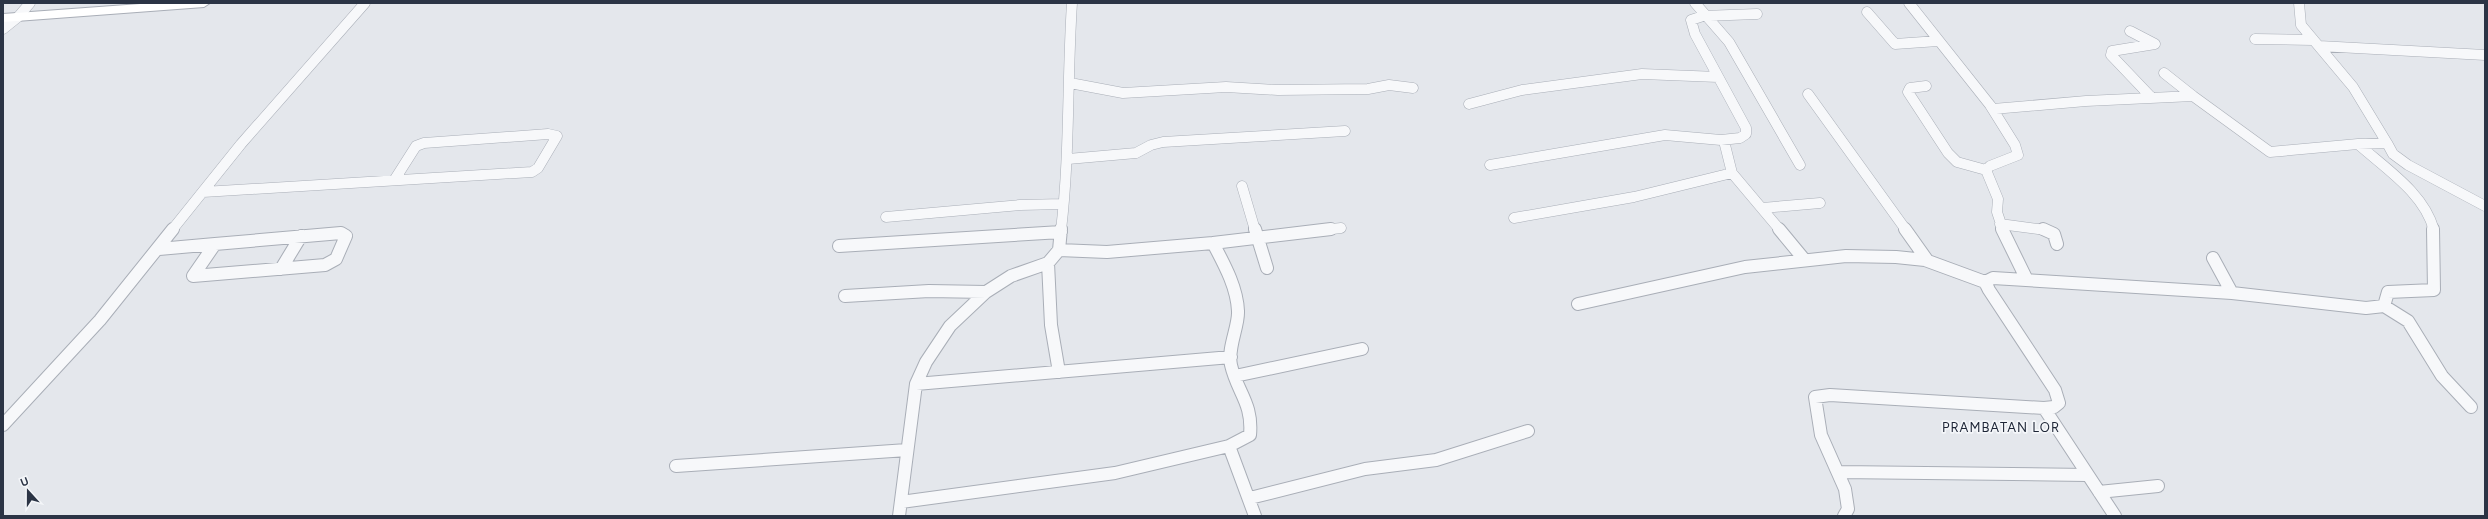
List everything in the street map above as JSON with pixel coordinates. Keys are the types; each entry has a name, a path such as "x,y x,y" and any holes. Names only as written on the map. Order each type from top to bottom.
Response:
{"main road":[{"path":"3,18 151,5 204,3"}],"street":[{"path":"3,29 18,17 30,3"},
{"path":"3,425 100,320 159,249 249,135 365,3"},
{"path":"899,516 916,384 926,362 950,326 986,292 1011,276 1048,263 1059,250 1068,159 1072,3"},
{"path":"1695,3 1710,15 1742,62 1771,118 1800,165"},
{"path":"1909,3 1914,3"},
{"path":"1909,3 1993,109 2016,143 2019,153 2015,157 1990,166 1986,170"},
{"path":"2299,3 2301,7 2300,21 2316,43 2353,87 2385,143 2393,154 2408,165 2485,206"},
{"path":"1868,12 1895,44 1938,41"},
{"path":"1490,165 1665,136 1686,134 1724,141 1742,139 1746,134 1746,128 1691,25 1690,20 1694,17 1710,15 1757,14"},
{"path":"2130,31 2155,44 2117,49 2112,51 2111,55 2151,97"},
{"path":"2255,39 2485,55"},
{"path":"2164,73 2270,152 2364,143 2385,143"},
{"path":"1469,104 1522,90 1642,74 1674,74 1702,78 1718,77"},
{"path":"1070,83 1123,93 1226,87 1278,90 1368,89 1389,85 1402,88 1414,88"},
{"path":"1926,86 1910,88 1908,92 1948,153 1957,162 1986,170"},
{"path":"1808,94 1927,260"},
{"path":"1993,109 2151,97 2193,96"},
{"path":"1068,159 1136,153 1152,145 1163,142 1245,135 1346,131"},
{"path":"203,192 395,179 532,172 538,168 557,136 548,134 424,143 416,146 395,179"},
{"path":"1724,141 1732,173 1803,258"},
{"path":"2364,143 2418,198 2430,216 2436,235 2433,256 2434,290 2388,292 2384,306"},
{"path":"1986,170 1998,199 1997,212 2000,224 2027,280"},
{"path":"1514,218 1634,197 1732,173"},
{"path":"1242,186 1267,268"},
{"path":"1762,208 1820,203"},
{"path":"886,217 1020,205 1063,204"},
{"path":"2000,224 2046,229 2054,234 2057,244"},
{"path":"1059,250 1150,250 1184,244 1213,243 1341,228"},
{"path":"839,246 1061,232"},
{"path":"159,249 301,236 341,233 346,236 336,259 330,263 281,269 194,276 215,244"},
{"path":"281,269 301,236"},
{"path":"901,502 1115,473 1230,446 1250,435 1251,423 1247,402 1235,376 1231,357 1238,312 1230,277 1213,243"},
{"path":"1578,304 1731,268 1803,258 1890,256 1927,260 1985,282 2059,398 2057,406 2044,408 1819,396 1814,401 1820,433 1839,472 1849,505 1848,513 1844,516"},
{"path":"2213,258 2232,293"},
{"path":"1048,263 1051,325 1059,372"},
{"path":"1985,282 2000,277 2232,293 2366,308 2384,306 2408,321 2442,376 2471,407"},
{"path":"845,296 928,291 986,292"},
{"path":"1235,376 1362,349"},
{"path":"916,384 1231,357"},
{"path":"2044,408 2115,516"},
{"path":"1250,498 1365,468 1436,460 1528,431"},
{"path":"1230,446 1256,516"},
{"path":"676,466 907,450"},
{"path":"1839,472 2087,475"},
{"path":"2099,492 2158,486"}],"district":[{"name":"PRAMBATAN LOR","path":"2001,427"}]}
